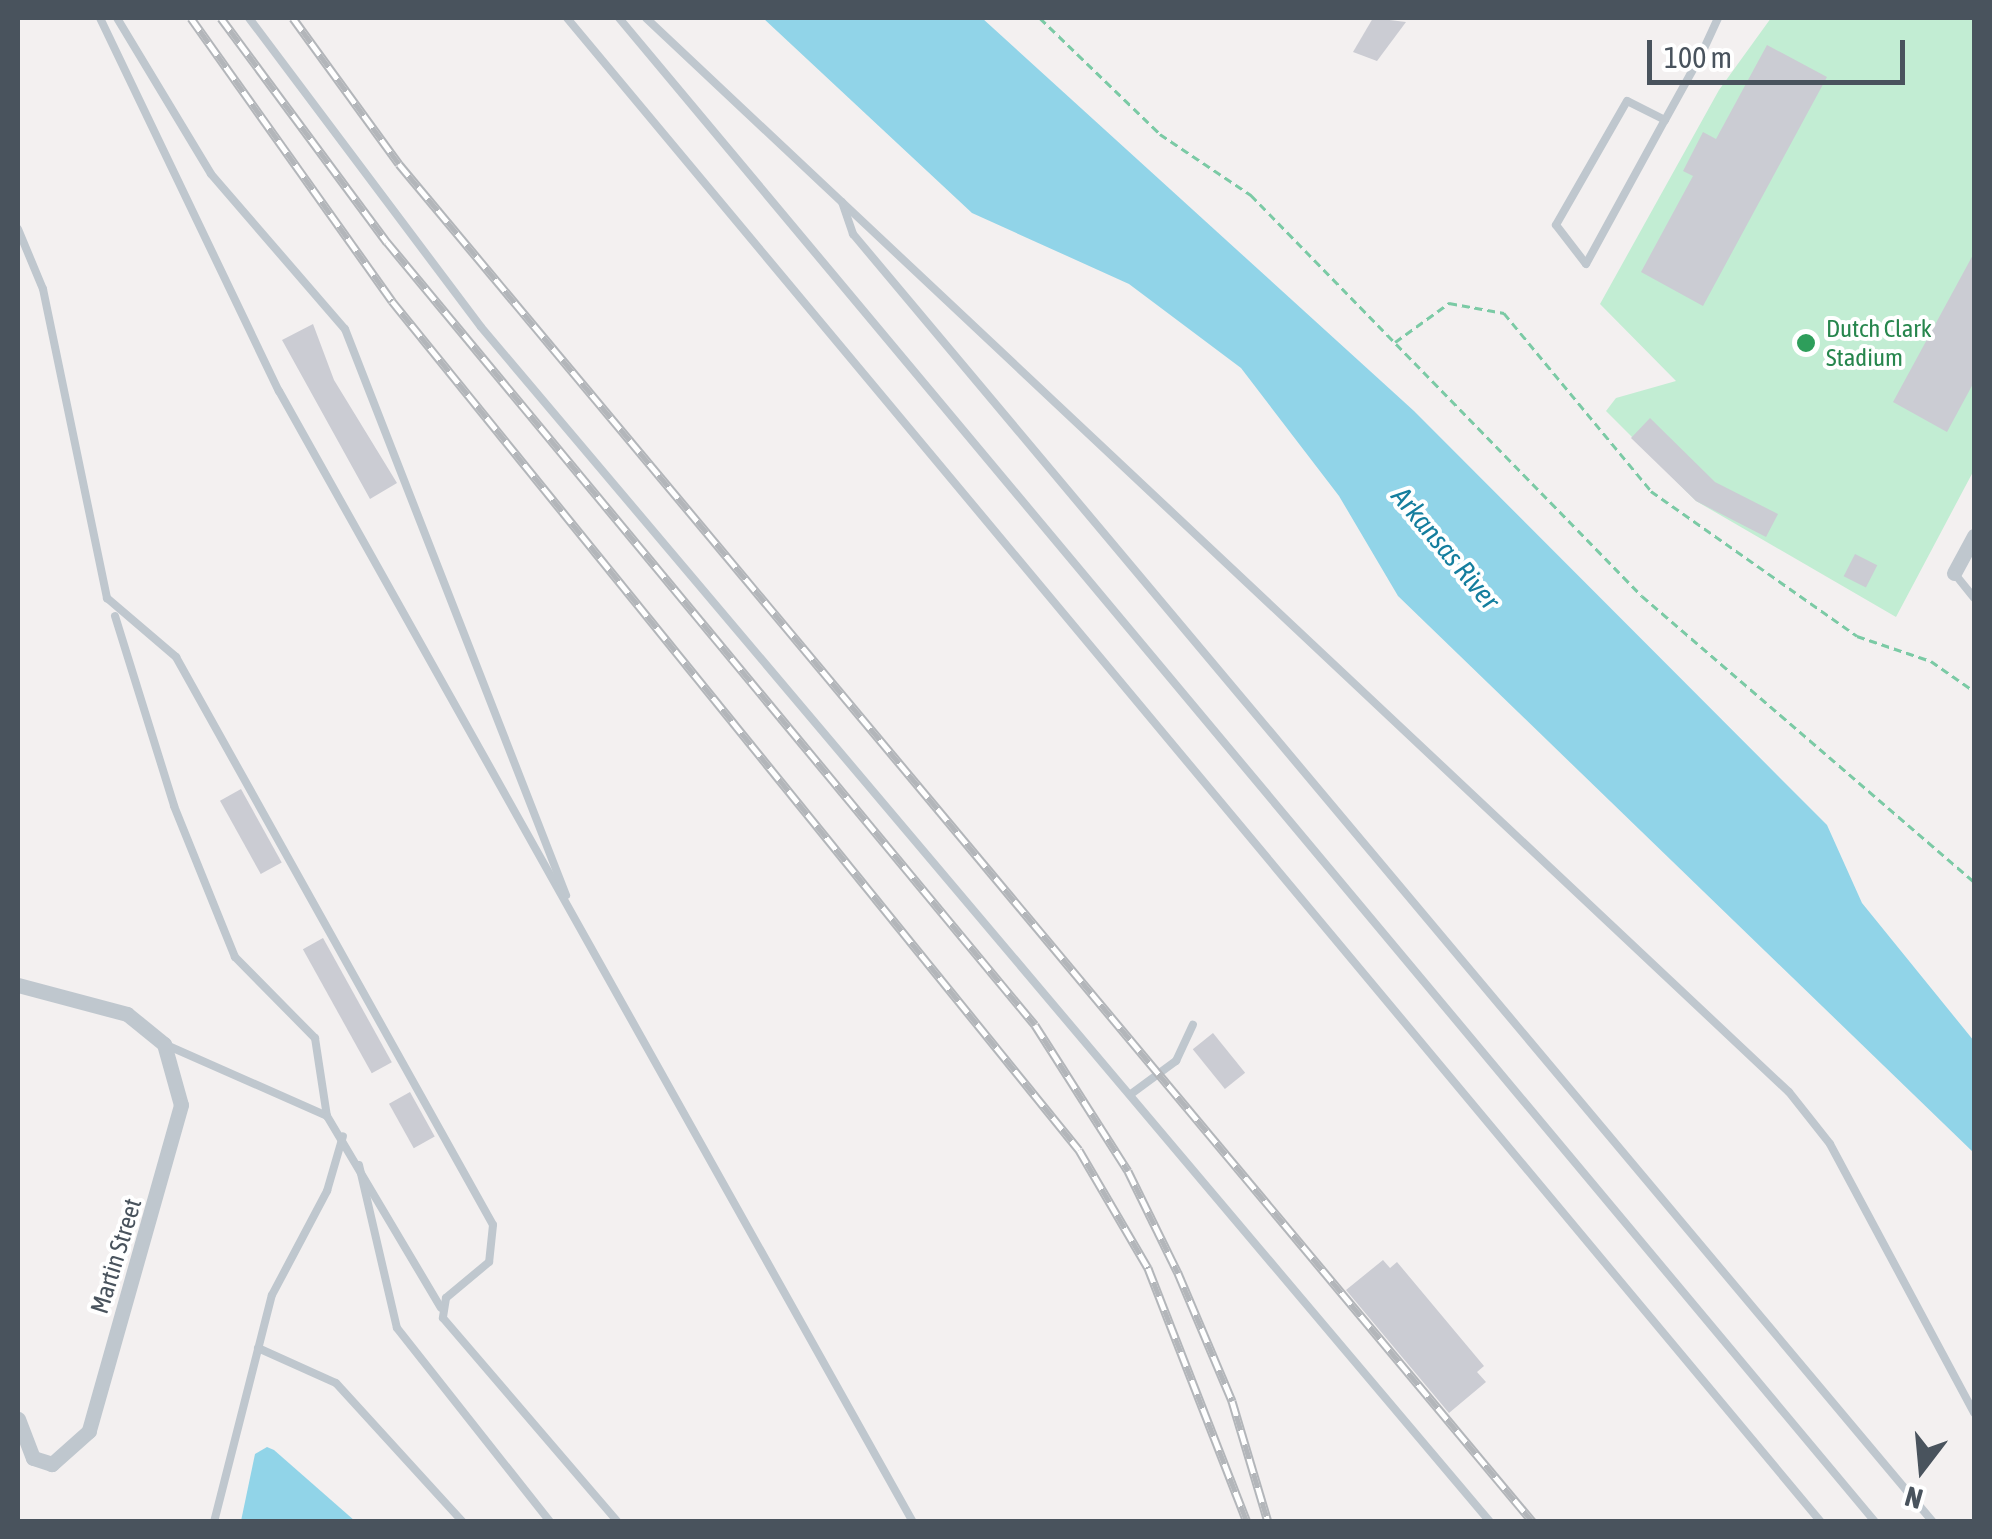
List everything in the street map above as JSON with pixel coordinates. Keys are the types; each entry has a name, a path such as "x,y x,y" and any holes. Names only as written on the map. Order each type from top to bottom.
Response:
{"street":[{"path":"1954,574 1974,536"},
{"path":"18,985 126,1014 164,1044"},
{"name":"Martin Street","path":"18,1420 33,1458 52,1464 89,1431 171,1162 181,1105 164,1044"}],"lane":[{"path":"100,18 262,358 913,1522"},
{"path":"117,18 211,174 345,329 574,916"},
{"path":"249,18 471,314 1490,1522"},
{"path":"567,18 1821,1522"},
{"path":"619,18 1875,1522"},
{"path":"646,18 1789,1092 1830,1144 1974,1413"},
{"path":"1665,120 1627,101 1556,226 1586,264 1665,120 1718,18"},
{"path":"842,202 854,234 1933,1522"},
{"path":"18,229 43,289 114,612 174,806 235,956 315,1038 328,1116 441,1308 618,1522"},
{"path":"1954,574 1974,598"},
{"path":"114,612 176,657 493,1225 489,1262 441,1308"},
{"path":"1131,1094 1176,1061 1193,1025"},
{"path":"164,1044 328,1116"},
{"path":"214,1522 258,1348 343,1136"},
{"path":"359,1165 397,1328 550,1522"},
{"path":"258,1348 336,1383 463,1522"}],"path":[{"path":"1040,18 1160,134 1251,195 1642,596 1974,882"},
{"path":"1395,342 1449,304 1504,313 1652,491 1858,636 1931,661 1974,692"}],"green space":[{"name":"Dutch Clark Stadium","path":"1771,18 1974,18 1974,470 1896,617 1696,501 1606,411 1616,398 1676,381 1600,304 1719,90"}],"water":[{"name":"Arkansas River","path":"763,18 982,18 1414,411 1827,825 1862,903 1974,1041 1974,1153 1398,596 1339,496 1241,368 1129,284 972,213"},
{"path":"267,1447 355,1521 241,1521 255,1454"}],"building":[{"path":"1373,18 1406,22 1377,61 1353,52"},
{"path":"1767,45 1827,77 1703,306 1641,272 1693,176 1683,171 1703,132 1716,139"},
{"path":"1974,253 1974,382 1947,432 1893,402"},
{"path":"313,324 334,380 397,483 370,499 282,340"},
{"path":"1650,418 1715,482 1778,514 1766,537 1696,501 1631,438"},
{"path":"1855,554 1877,565 1866,588 1844,576"},
{"path":"241,789 282,862 261,874 220,801"},
{"path":"323,938 392,1062 372,1073 303,949"},
{"path":"1213,1033 1245,1073 1225,1089 1193,1049"},
{"path":"410,1092 435,1137 414,1148 389,1104"},
{"path":"1383,1260 1390,1268 1397,1262 1484,1366 1477,1372 1486,1382 1449,1413 1346,1290"}],"railway":[{"path":"191,18 392,301 1079,1150 1148,1268 1247,1522"},
{"path":"221,18 387,242 1035,1025 1128,1171 1178,1273 1232,1401 1268,1522"},
{"path":"293,18 399,164 1533,1522"}],"place":[{"name":"Dutch Clark Stadium","path":"1806,343"}]}
